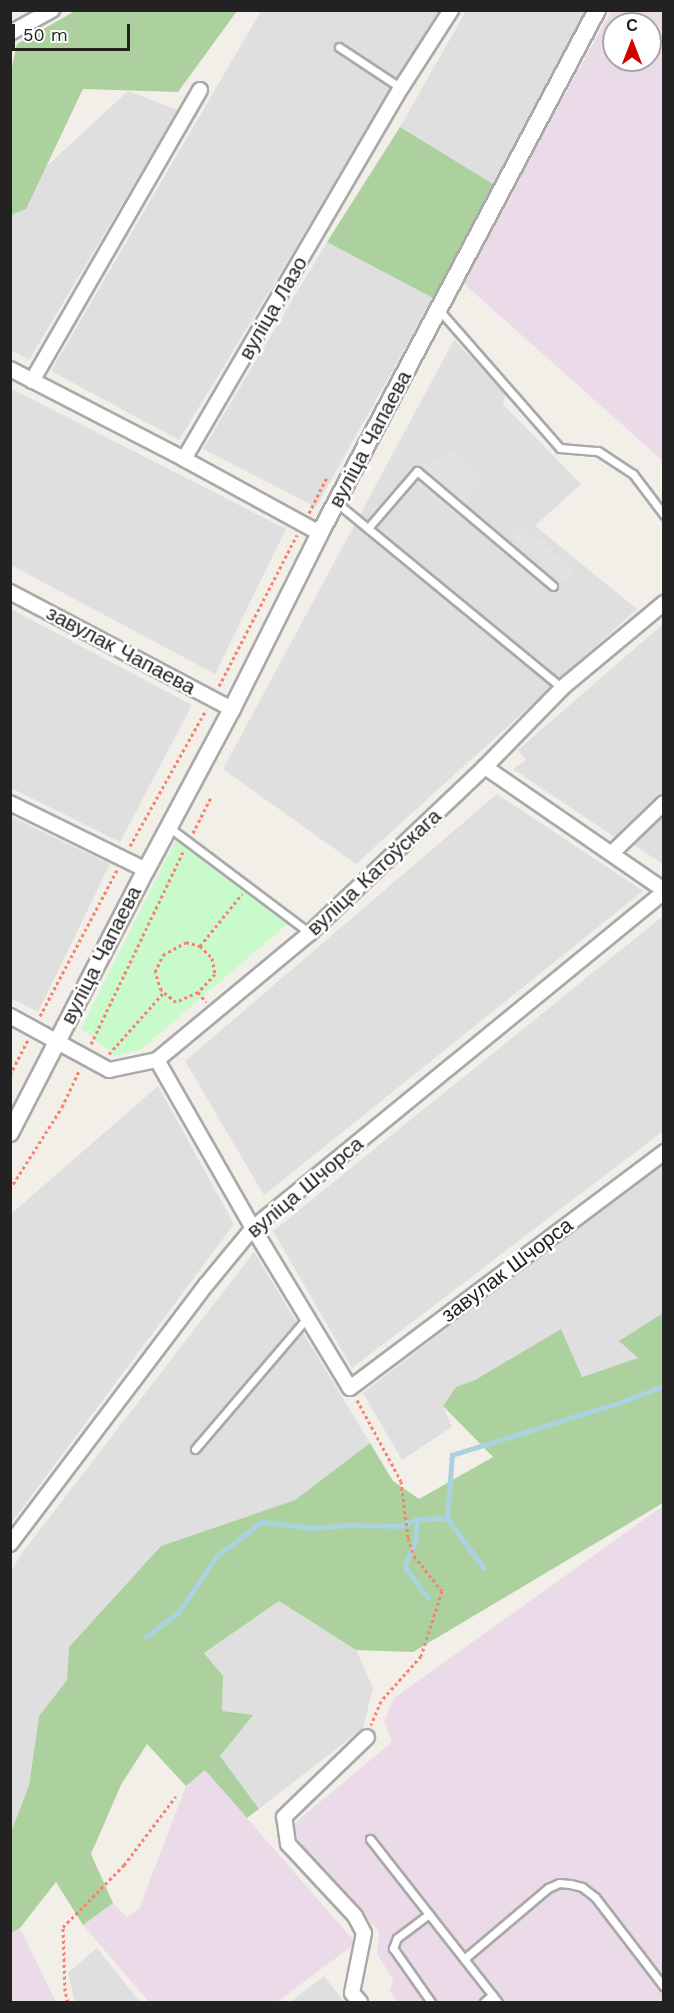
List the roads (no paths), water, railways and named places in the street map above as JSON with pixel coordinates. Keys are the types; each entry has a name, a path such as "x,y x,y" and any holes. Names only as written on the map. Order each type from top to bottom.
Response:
{"street":[{"path":"10,33 52,10"},
{"name":"вуліца Лазо","path":"184,459 401,88 451,10"},
{"name":"вуліца Чапаева","path":"10,1133 232,709 336,502 440,311 597,10"},
{"path":"32,381 200,90"},
{"path":"10,369 184,459 320,533"},
{"name":"завулак Чапаева","path":"10,591 232,709"},
{"name":"вуліца Катоўскага","path":"57,1041 109,1070 157,1060 310,933 485,767 562,688 663,603"},
{"path":"485,767 612,853 663,891"},
{"name":"вуліца Чапаева","path":"10,803 146,870"},
{"path":"612,853 663,803"},
{"name":"вуліца Шчорса","path":"10,1544 206,1285 253,1228 663,891"},
{"name":"вуліца Чапаева","path":"10,1016 57,1041"},
{"path":"157,1060 307,1317"},
{"name":"завулак Шчорса","path":"307,1317 350,1388 663,1152"},
{"path":"356,1998 364,1933 355,1916 288,1844 284,1817 367,1737"}],"lane":[{"path":"339,47 401,88"},
{"path":"440,311 560,448 598,451 633,474 663,515"},
{"path":"368,528 417,471 553,586"},
{"path":"336,502 562,688"},
{"path":"170,828 310,933"},
{"path":"195,1449 307,1317"},
{"path":"370,1839 498,2002"},
{"path":"464,1959 548,1888 559,1883 570,1884 582,1887 595,1897 663,1988"},
{"path":"429,1914 397,1938 393,1948 430,2002"},
{"path":"484,2002 492,1995"}],"waterway":[{"path":"145,1637 177,1614 217,1556 261,1522 313,1528 349,1525 401,1526 417,1519 447,1518 452,1455 618,1403 664,1386"},
{"path":"447,1518 484,1568"},
{"path":"417,1519 416,1540 405,1567 428,1597"}]}
